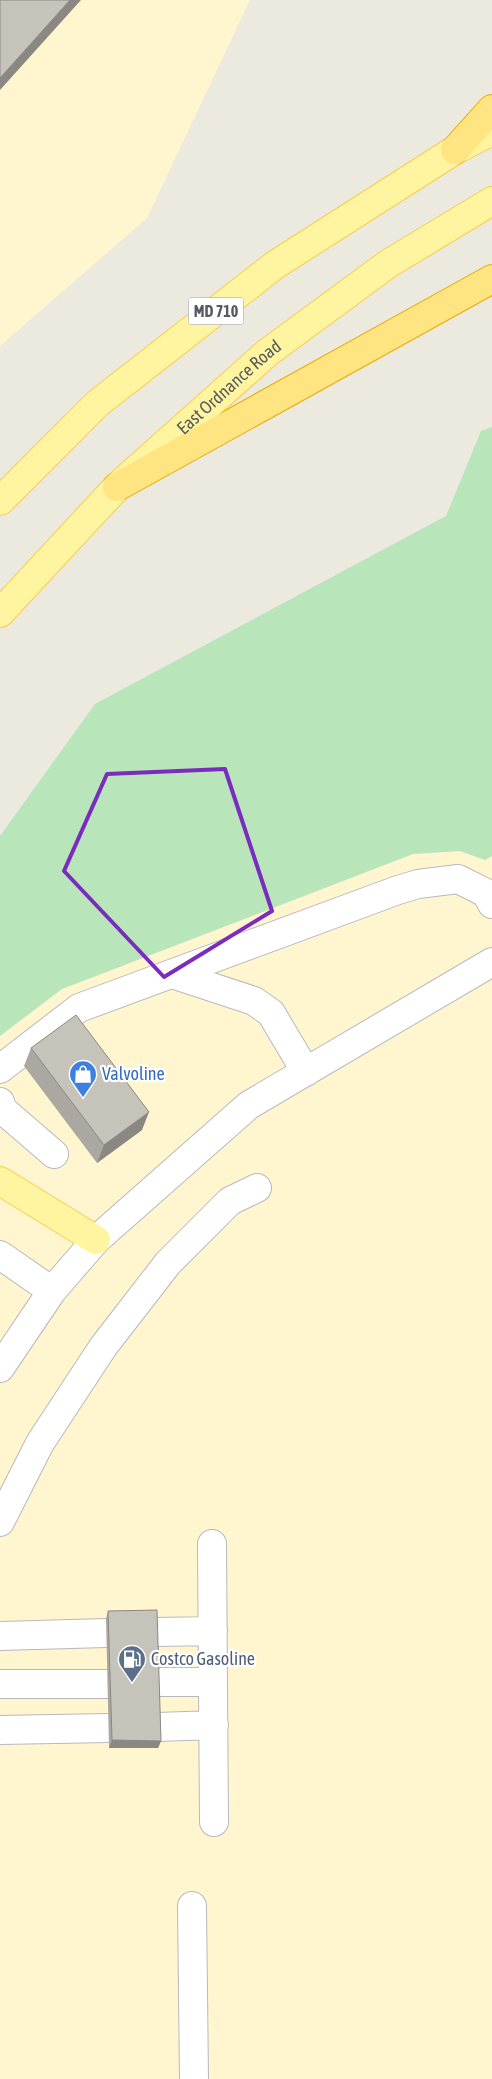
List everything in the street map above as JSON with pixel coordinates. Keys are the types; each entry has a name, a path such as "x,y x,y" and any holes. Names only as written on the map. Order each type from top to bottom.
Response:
{"highway":[{"path":"455,150 492,108"},
{"path":"117,487 492,278"}],"main road":[{"name":"MD 710","path":"0,500 98,403 275,266 455,150 492,131"},
{"name":"East Ordnance Road","path":"0,613 117,487 267,353 388,264 492,201"},
{"path":"0,1181 96,1240"}],"lane":[{"path":"0,1069 79,1008 418,884 458,879 486,893 492,904"},
{"path":"0,1368 52,1291 96,1240 249,1105 492,962"},
{"path":"172,974 254,1001 271,1013 306,1072"},
{"path":"0,1102 3,1110 54,1154"},
{"path":"0,1522 40,1443 103,1347 168,1262 230,1200 257,1188"},
{"path":"0,1254 52,1291"},
{"path":"212,1544 214,1822"},
{"path":"155,1632 213,1631"},
{"path":"0,1636 106,1633"},
{"path":"156,1682 213,1682"},
{"path":"0,1684 108,1684"},
{"path":"157,1727 214,1725"},
{"path":"0,1730 109,1728"},
{"path":"192,1906 194,2079"}],"highlighted area":[{"path":"225,769 272,911 164,977 64,871 107,774"}],"shaded area":[{"path":"0,0 250,0 147,218 0,346"},
{"path":"460,851 485,860 492,856 492,2079 0,2079 0,1036 62,989 413,854"}],"green space":[{"path":"492,427 492,856 485,860 460,851 413,854 62,989 0,1036 0,836 95,704 446,516 481,431"}],"building":[{"path":"0,0 70,0 0,78"},
{"name":"Valvoline","path":"76,1015 149,1112 104,1145 31,1048"},
{"name":"Costco Gasoline","path":"157,1610 161,1741 112,1740 108,1611"}],"place":[{"name":"Valvoline","path":"83,1098"},
{"name":"Costco Gasoline","path":"132,1683"}]}
